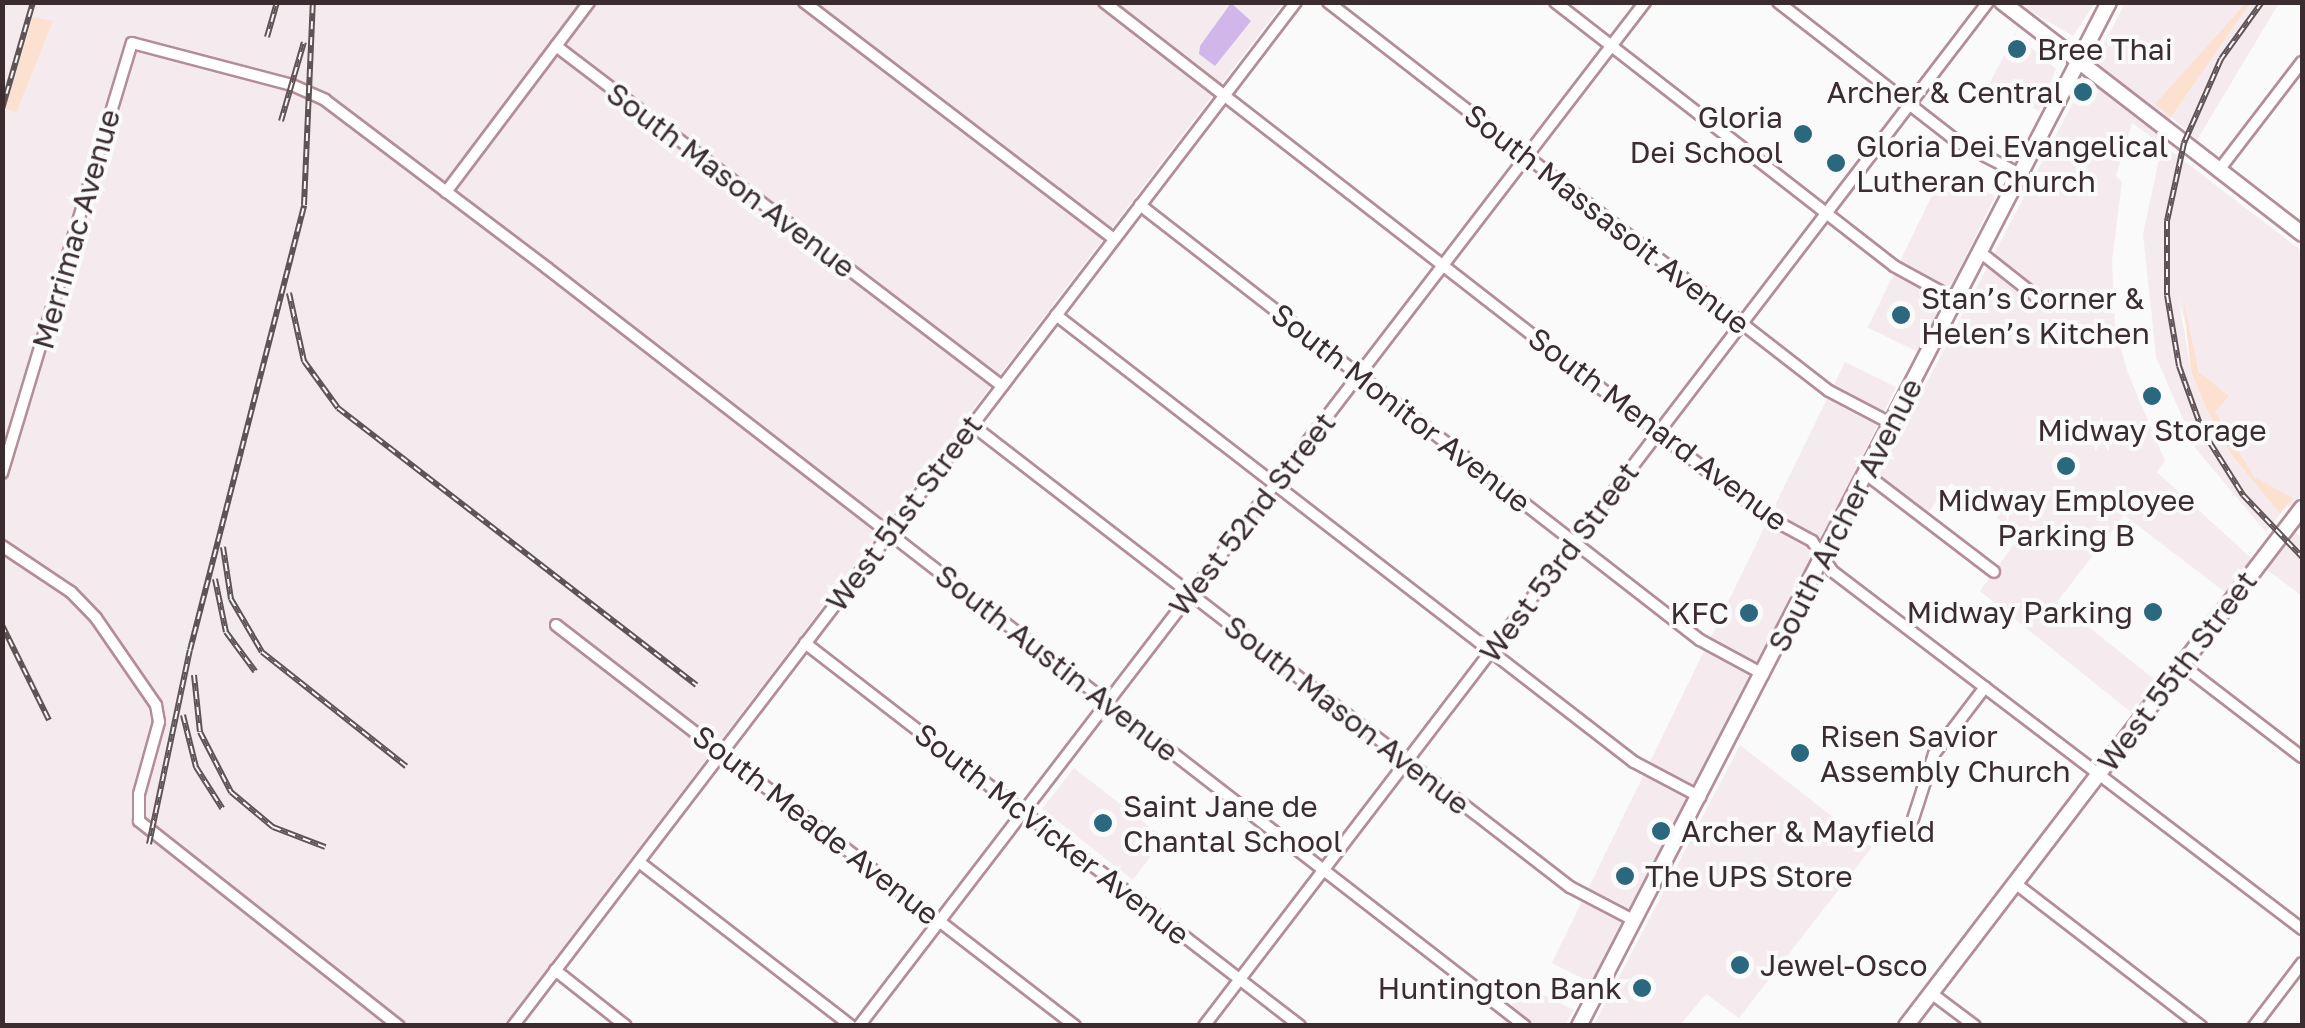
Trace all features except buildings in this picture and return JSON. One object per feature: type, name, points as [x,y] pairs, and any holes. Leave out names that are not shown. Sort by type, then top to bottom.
[{"type":"main road","points":[[2002,2],[2302,234]]},
{"type":"main road","name":"South Archer Avenue","points":[[1580,1026],[2109,2]]},
{"type":"main road","name":"West 55th Street","points":[[1906,1026],[2302,508]]},
{"type":"street","points":[[446,192],[589,2]]},
{"type":"street","points":[[804,2],[1114,239]]},
{"type":"street","name":"South Menard Avenue","points":[[1104,2],[1764,516],[1812,541],[1832,571],[2302,929]]},
{"type":"street","name":"West 51st Street","points":[[512,1026],[1296,2]]},
{"type":"street","name":"South Massasoit Avenue","points":[[1328,2],[1829,391],[1892,424]]},
{"type":"street","points":[[1554,2],[1894,266],[1956,300]]},
{"type":"street","name":"West 52nd Street","points":[[859,1026],[1645,2]]},
{"type":"street","points":[[1778,2],[1958,142],[2020,174]]},
{"type":"street","name":"West 53rd Street","points":[[1204,1026],[1988,2]]},
{"type":"street","name":"South Austin Avenue","points":[[132,43],[311,93],[446,192],[1525,1026]]},
{"type":"street","name":"Merrimac Avenue","points":[[2,473],[132,43]]},
{"type":"street","name":"South Mason Avenue","points":[[556,46],[1002,386]]},
{"type":"street","points":[[2219,170],[2302,62]]},
{"type":"street","name":"South Monitor Avenue","points":[[1140,205],[1700,640],[1763,674]]},
{"type":"street","points":[[1980,252],[2042,301]]},
{"type":"street","points":[[1056,314],[1634,762],[1700,798]]},
{"type":"street","name":"South Mason Avenue","points":[[972,425],[1570,887],[1635,921]]},
{"type":"street","points":[[1866,474],[1994,572]]},
{"type":"street","points":[[2,546],[71,592],[96,618],[156,705],[159,722],[137,809],[150,831],[399,1026]]},
{"type":"street","name":"South Meade Avenue","points":[[556,625],[1076,1026]]},
{"type":"street","name":"South McVicker Avenue","points":[[805,642],[1300,1026]]},
{"type":"street","points":[[2182,665],[2302,757]]},
{"type":"street","points":[[1914,820],[1934,754],[1984,687]]},
{"type":"street","points":[[639,862],[851,1026]]},
{"type":"street","points":[[2015,883],[2202,1026]]},
{"type":"street","points":[[2254,1026],[2302,963]]},
{"type":"street","points":[[555,970],[626,1026]]},
{"type":"street","points":[[1932,993],[1974,1026]]},
{"type":"shaded area","points":[[2031,2],[2095,3],[2073,36],[2027,9]]},
{"type":"shaded area","points":[[2,3],[1283,3],[503,1026],[3,1025]]},
{"type":"shaded area","points":[[1231,3],[1251,21],[1215,66],[1199,54],[1200,46]]},
{"type":"shaded area","points":[[2125,3],[2279,3],[2197,140],[2171,117],[2162,144],[2302,251],[2302,493],[2291,508],[2250,475],[2211,411],[2179,301],[2191,371],[2206,408],[2231,454],[2280,514],[2266,532],[2196,449],[2156,357],[2143,234],[2162,145],[2132,123],[2116,176],[2122,182],[2112,261],[2115,329],[2128,373],[2165,461],[2157,472],[2252,559],[2226,593],[2124,515],[2057,602],[2158,682],[2133,714],[1980,591],[2020,536],[1951,483],[1926,515],[1878,476]]},
{"type":"shaded area","points":[[2250,3],[2171,117],[2155,104]]},
{"type":"shaded area","points":[[33,17],[53,21],[16,113],[5,108]]},
{"type":"shaded area","points":[[2015,33],[2056,69],[2039,111],[1989,85]]},
{"type":"shaded area","points":[[1944,171],[1995,196],[1919,352],[1868,327]]},
{"type":"shaded area","points":[[2183,299],[2199,372],[2229,396],[2215,412],[2254,477],[2293,498],[2280,514],[2231,454],[2206,408],[2191,371]]},
{"type":"shaded area","points":[[1845,362],[1896,387],[1603,988],[1552,963]]},
{"type":"shaded area","points":[[2295,532],[2302,537],[2302,596],[2267,570]]},
{"type":"shaded area","points":[[1740,745],[1872,847],[1739,1018],[1706,994],[1680,1025],[1594,1025]]},
{"type":"shaded area","name":"Saint Jane de Chantal School","points":[[1074,768],[1165,839],[1133,880],[1042,809]]},
{"type":"shaded area","points":[[1522,984],[1574,1010],[1565,1025],[1501,1026]]},
{"type":"railway","points":[[2,109],[33,2]]},
{"type":"railway","points":[[267,37],[277,2]]},
{"type":"railway","points":[[149,844],[190,650],[304,205],[313,2]]},
{"type":"railway","points":[[2262,2],[2221,59],[2184,143],[2167,221],[2167,295],[2179,366],[2202,430],[2243,495],[2302,557]]},
{"type":"railway","points":[[281,121],[304,42]]},
{"type":"railway","points":[[289,293],[304,361],[338,408],[696,685]]},
{"type":"railway","points":[[223,547],[231,599],[262,652],[406,766]]},
{"type":"railway","points":[[215,579],[226,632],[255,671]]},
{"type":"railway","points":[[2,625],[49,720]]},
{"type":"railway","points":[[194,675],[200,732],[231,792],[273,827],[325,847]]},
{"type":"railway","points":[[183,715],[196,767],[222,808]]},
{"type":"place","name":"Bree Thai","points":[[2017,49]]},
{"type":"place","name":"Archer & Central","points":[[2083,92]]},
{"type":"place","name":"Gloria Dei School","points":[[1803,134]]},
{"type":"place","name":"Gloria Dei Evangelical Lutheran Church","points":[[1836,163]]},
{"type":"place","name":"Stan’s Corner & Helen’s Kitchen","points":[[1901,315]]},
{"type":"place","name":"Midway Storage","points":[[2152,396]]},
{"type":"place","name":"Midway Employee Parking B","points":[[2066,466]]},
{"type":"place","name":"Midway Parking","points":[[2153,612]]},
{"type":"place","name":"KFC","points":[[1749,613]]},
{"type":"place","name":"Risen Savior Assembly Church","points":[[1800,753]]},
{"type":"place","name":"Saint Jane de Chantal School","points":[[1103,823]]},
{"type":"place","name":"Archer & Mayfield","points":[[1661,831]]},
{"type":"place","name":"The UPS Store","points":[[1625,876]]},
{"type":"place","name":"Jewel-Osco","points":[[1740,965]]},
{"type":"place","name":"Huntington Bank","points":[[1642,988]]}]
